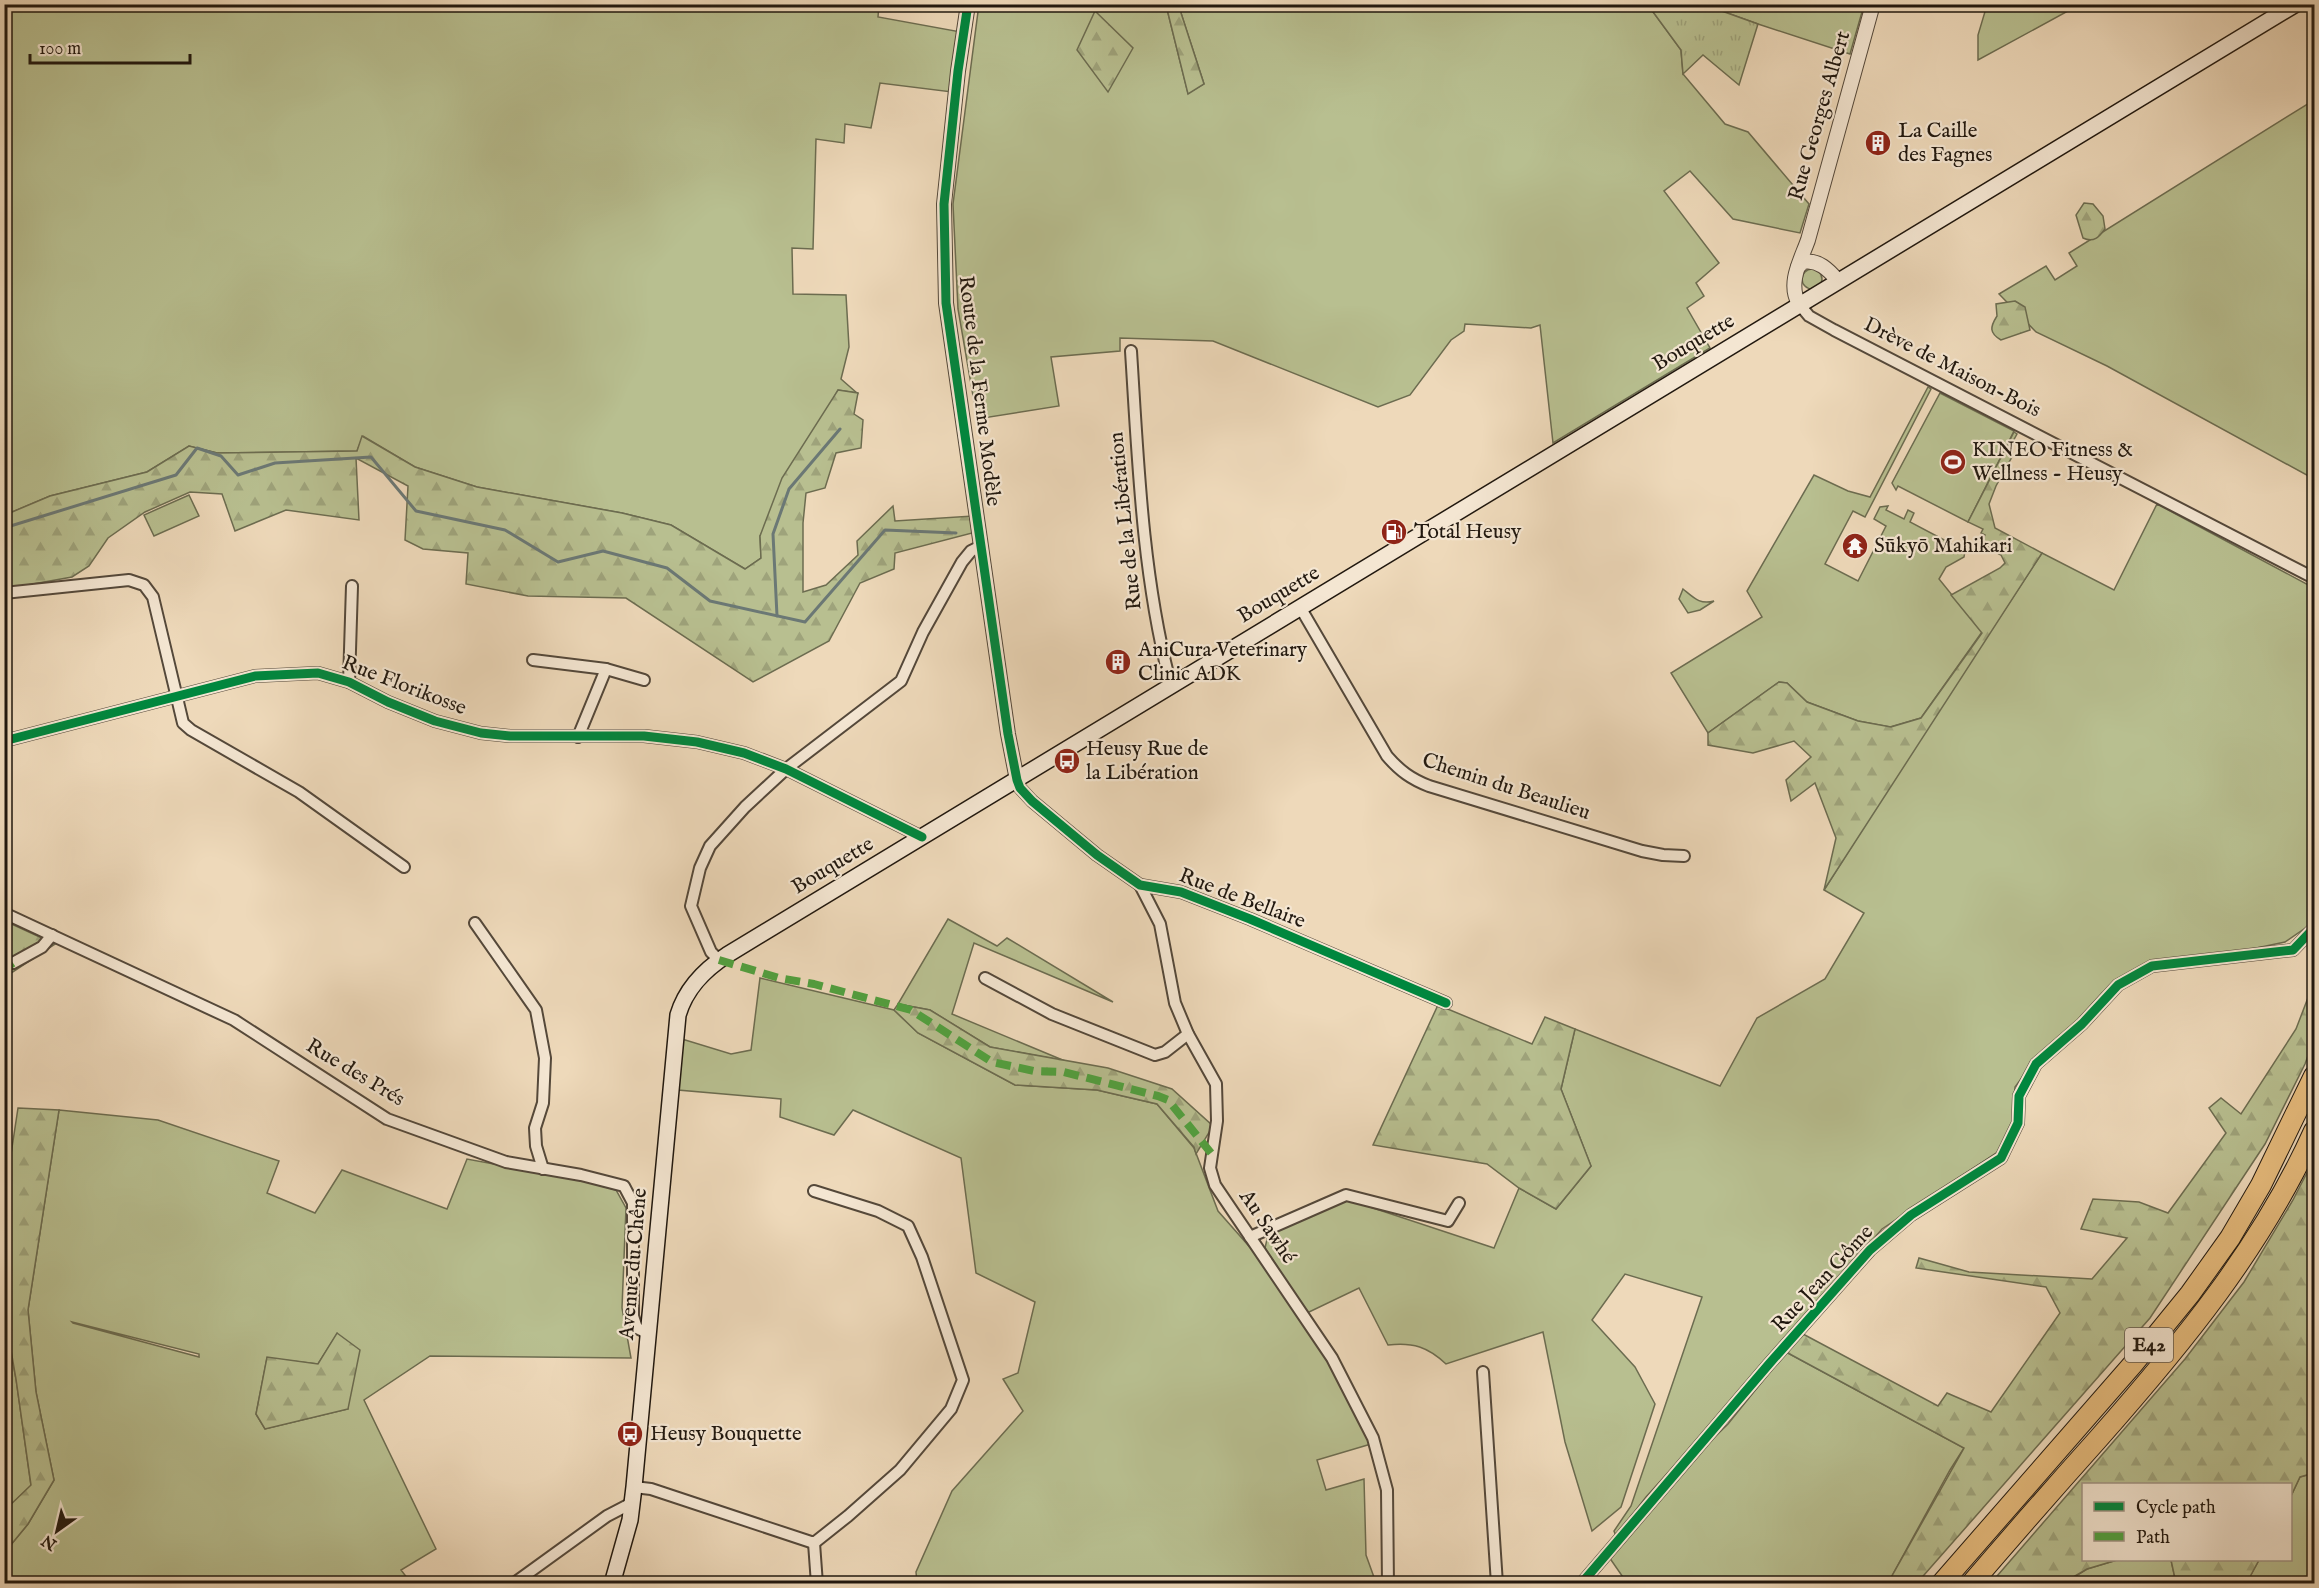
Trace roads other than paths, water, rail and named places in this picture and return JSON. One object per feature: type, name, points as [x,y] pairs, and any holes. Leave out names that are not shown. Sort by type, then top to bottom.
[{"type":"highway","name":"E42","points":[[1941,1584],[2133,1364],[2190,1293],[2229,1238],[2261,1185],[2314,1076]]},
{"type":"highway","name":"E42","points":[[1971,1584],[2151,1379],[2208,1308],[2248,1251],[2281,1198],[2314,1131]]},
{"type":"main road","name":"Bouquette","points":[[719,960],[2296,4]]},
{"type":"main road","name":"Avenue du Chêne","points":[[612,1584],[622,1556],[634,1487],[678,1015],[688,989],[719,960]]},
{"type":"street","name":"Route de la Ferme Modèle","points":[[968,4],[958,71],[944,204],[946,292],[1008,734],[1017,780]]},
{"type":"street","name":"Rue Georges Albert","points":[[1799,304],[1794,291],[1798,267],[1808,240],[1873,4]]},
{"type":"street","points":[[1808,240],[1815,262]]},
{"type":"street","points":[[1798,267],[1803,262],[1815,262],[1828,270],[1838,281]]},
{"type":"street","name":"Drève de Maison-Bois","points":[[1799,304],[1809,316],[1834,330],[2314,578]]},
{"type":"street","name":"Rue de la Libération","points":[[1131,351],[1154,612],[1172,684]]},
{"type":"street","points":[[719,960],[711,952],[691,906],[700,868],[710,846],[745,807],[786,769],[902,681],[923,632],[962,562],[971,551],[981,546]]},
{"type":"street","points":[[4,593],[129,580],[144,585],[153,597],[183,723],[191,730],[274,776],[404,867]]},
{"type":"street","name":"Rue Florikosse","points":[[349,682],[352,586]]},
{"type":"street","name":"Chemin du Beaulieu","points":[[1300,607],[1387,756],[1399,771],[1429,786],[1642,850],[1663,855],[1684,855]]},
{"type":"street","points":[[533,660],[606,669],[644,680]]},
{"type":"street","points":[[578,737],[606,669]]},
{"type":"street","name":"Rue Florikosse","points":[[4,741],[255,676],[318,673],[349,682],[388,702],[435,721],[482,733],[510,736],[578,737],[644,735],[697,742],[744,753],[786,769],[922,837]]},
{"type":"street","name":"Rue de Bellaire","points":[[1017,780],[1020,788],[1032,801],[1097,855],[1140,885],[1181,892],[1446,1003]]},
{"type":"street","name":"Au Sawhé","points":[[1140,885],[1160,924],[1175,1003],[1188,1034],[1216,1084],[1217,1121],[1210,1168],[1215,1185],[1332,1358],[1373,1438],[1387,1490],[1388,1584]]},
{"type":"street","name":"Rue des Prés","points":[[4,913],[234,1020],[387,1119],[506,1162],[592,1177],[624,1186],[633,1203],[633,1316],[638,1328],[649,1334]]},
{"type":"street","points":[[476,924],[536,1010],[545,1058],[543,1103],[535,1128],[536,1146],[543,1169]]},
{"type":"street","name":"Rue Jean Gôme","points":[[1581,1584],[1768,1364],[1870,1250],[1911,1215],[2001,1158],[2018,1123],[2019,1096],[2036,1064],[2082,1024],[2118,985],[2152,966],[2293,950],[2314,928]]},
{"type":"street","points":[[13,963],[42,947],[52,935]]},
{"type":"street","points":[[985,978],[1052,1014],[1155,1055],[1165,1052],[1188,1034]]},
{"type":"street","points":[[814,1191],[878,1211],[908,1226],[922,1257],[963,1380],[951,1409],[900,1470],[814,1543]]},
{"type":"street","points":[[1250,1237],[1346,1195],[1448,1221],[1459,1203]]},
{"type":"street","points":[[1484,1372],[1497,1584]]},
{"type":"street","points":[[634,1487],[651,1489],[814,1543]]},
{"type":"street","points":[[513,1584],[608,1516],[632,1503]]},
{"type":"street","points":[[814,1543],[817,1584]]},
{"type":"waterway","points":[[777,616],[773,534],[789,489],[840,429]]},
{"type":"waterway","points":[[4,528],[176,475],[197,448],[221,456],[238,475],[275,463],[371,457],[416,511],[505,530],[558,562],[603,551],[667,568],[710,601],[805,622],[885,530],[956,533]]},
{"type":"place","name":"La Caille des Fagnes","points":[[1878,143]]},
{"type":"place","name":"KINEO Fitness & Wellness - Heusy","points":[[1953,462]]},
{"type":"place","name":"Total Heusy","points":[[1394,532]]},
{"type":"place","name":"Sūkyō Mahikari","points":[[1855,546]]},
{"type":"place","name":"AniCura Veterinary Clinic ADK","points":[[1118,662]]},
{"type":"place","name":"Heusy Rue de la Libération","points":[[1067,761]]},
{"type":"place","name":"Heusy Bouquette","points":[[630,1434]]}]
